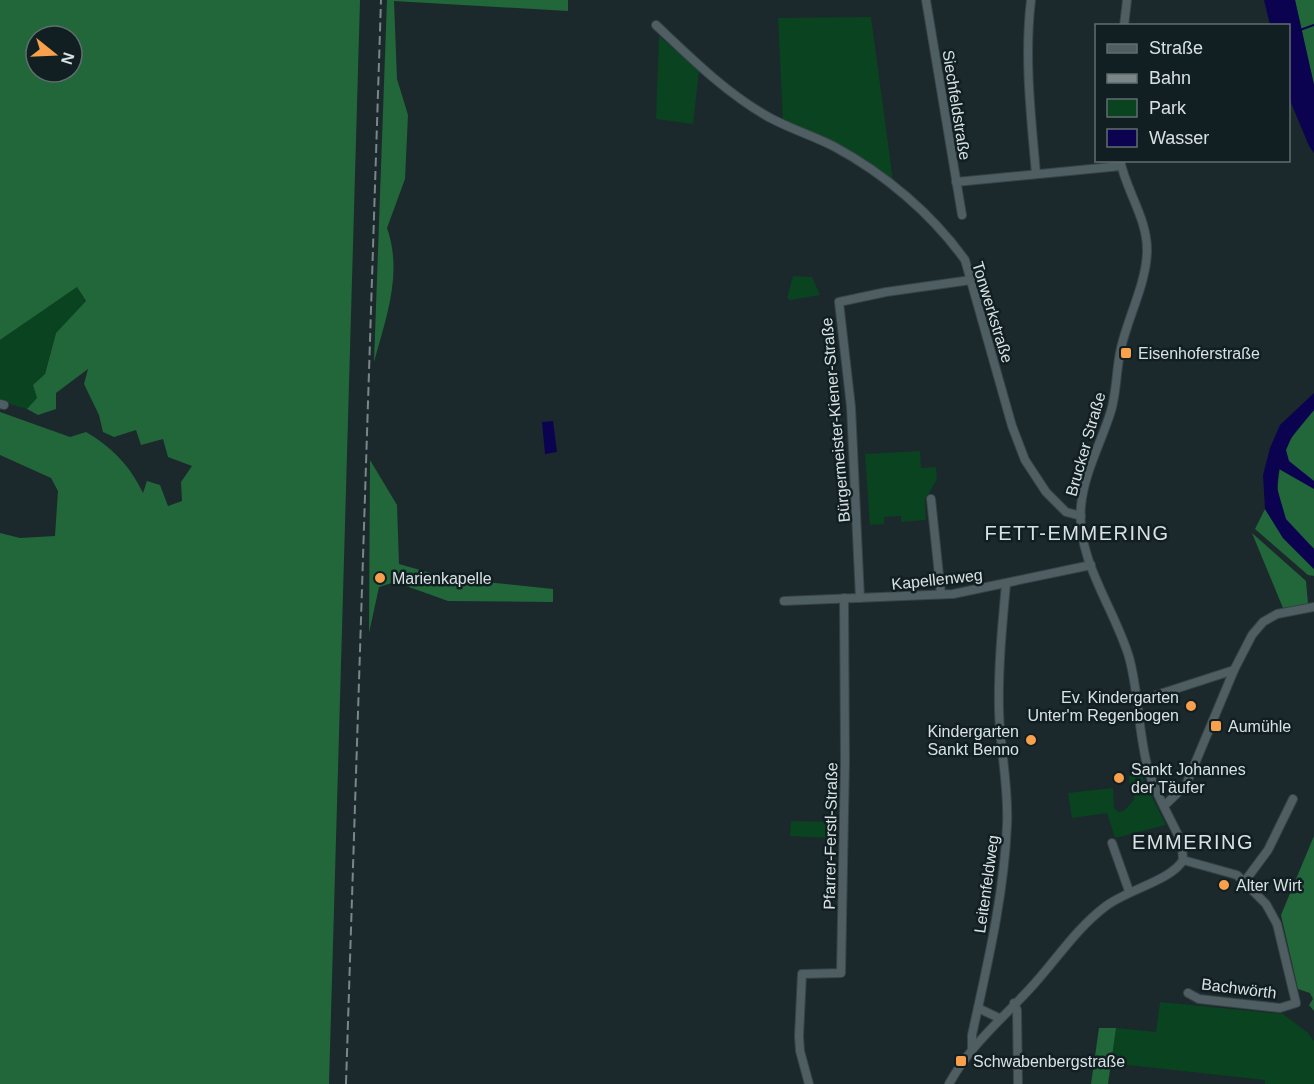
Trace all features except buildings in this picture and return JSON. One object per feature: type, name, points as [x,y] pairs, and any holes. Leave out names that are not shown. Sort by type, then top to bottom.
[{"type":"street","name":"Siechfeldstraße","points":[[926,0],[962,215]]},
{"type":"street","points":[[1031,0],[1028,26],[1028,90],[1036,174]]},
{"type":"street","points":[[1124,24],[1126,0]]},
{"type":"street","name":"Tonwerkstraße","points":[[656,25],[720,84],[744,101],[780,122],[841,150],[864,164],[894,187],[954,244],[965,260],[1012,426],[1025,460],[1052,499],[1066,512],[1081,516]]},
{"type":"street","points":[[956,182],[1120,163]]},
{"type":"street","name":"Brucker Straße","points":[[1120,163],[1145,233],[1145,264],[1120,350],[1112,408],[1086,478],[1081,516],[1085,549],[1090,565],[1127,650],[1138,701],[1144,749],[1152,780],[1182,846],[1183,860]]},
{"type":"street","name":"Bürgermeister-Kiener-Straße","points":[[860,598],[851,407],[839,302],[886,292],[970,280]]},
{"type":"street","points":[[931,499],[941,594]]},
{"type":"street","name":"Kapellenweg","points":[[784,601],[941,594],[1006,584],[1090,565]]},
{"type":"street","name":"Leitenfeldweg","points":[[972,1049],[972,1035],[998,912],[1005,861],[1007,821],[999,712],[999,660],[1006,584]]},
{"type":"street","name":"Pfarrer-Ferstl-Straße","points":[[809,1084],[800,1051],[799,1036],[802,974],[841,973],[845,748],[844,598]]},
{"type":"street","points":[[1164,806],[1186,785],[1234,670],[1252,635],[1263,622],[1277,614],[1314,607]]},
{"type":"street","points":[[1138,701],[1234,670]]},
{"type":"street","points":[[1245,882],[1269,850],[1293,799]]},
{"type":"street","points":[[1112,843],[1129,891]]},
{"type":"street","points":[[949,1084],[972,1049],[999,1018],[1035,983],[1067,942],[1087,922],[1107,905],[1129,891],[1173,873],[1183,860]]},
{"type":"street","name":"Bachwörth","points":[[1183,860],[1226,870],[1237,875],[1266,904],[1277,924],[1296,1003],[1280,1008],[1199,999],[1188,993]]},
{"type":"street","points":[[1014,1003],[1017,1010],[1018,1084]]},
{"type":"street","points":[[978,1008],[999,1018]]},
{"type":"green space","points":[[0,0],[360,0],[329,1084],[0,1084],[0,533],[20,538],[55,536],[58,491],[51,478],[0,455],[0,412],[70,437],[86,432],[120,458],[143,493],[147,481],[160,485],[168,506],[182,501],[181,482],[192,466],[168,457],[163,439],[141,445],[136,430],[114,437],[103,432],[99,415],[84,384],[88,369],[56,393],[56,409],[38,415],[27,409],[37,398],[33,385],[45,374],[56,333],[86,301],[77,287],[0,340]]},
{"type":"green space","points":[[387,0],[568,0],[568,11],[394,1],[397,79],[408,115],[405,179],[387,228],[392,245],[393,279],[388,312],[374,362]]},
{"type":"green space","points":[[1295,0],[1314,0],[1314,85]]},
{"type":"green space","points":[[871,17],[893,181],[866,160],[835,143],[783,121],[778,18]]},
{"type":"green space","points":[[659,36],[699,71],[693,124],[656,119]]},
{"type":"green space","points":[[793,276],[812,277],[820,295],[790,300],[787,298]]},
{"type":"green space","points":[[77,287],[86,302],[56,333],[38,398],[27,409],[0,401],[0,340]]},
{"type":"green space","points":[[1314,410],[1314,549],[1294,531],[1285,519],[1278,491],[1282,460],[1288,446],[1295,432]]},
{"type":"green space","points":[[920,451],[921,468],[936,467],[937,479],[925,500],[926,520],[901,522],[901,516],[884,517],[884,524],[870,525],[865,454]]},
{"type":"green space","points":[[370,460],[397,505],[399,564],[448,578],[553,589],[553,602],[448,601],[395,582],[379,587],[369,633]]},
{"type":"green space","points":[[1265,509],[1283,538],[1314,569],[1314,576],[1308,575],[1255,529]]},
{"type":"green space","points":[[1252,533],[1306,581],[1308,604],[1283,608]]},
{"type":"green space","points":[[1141,775],[1166,825],[1115,838],[1107,813],[1072,818],[1068,793],[1113,788],[1114,808],[1118,812],[1124,811],[1134,800],[1134,793],[1130,791],[1129,776]]},
{"type":"green space","points":[[791,821],[831,822],[830,838],[790,836]]},
{"type":"green space","points":[[1314,836],[1314,1011],[1309,1005],[1313,999],[1310,993],[1298,989],[1281,915]]},
{"type":"green space","points":[[1160,1002],[1283,1014],[1307,1032],[1314,1041],[1314,1084],[1265,1084],[1265,1080],[1110,1063],[1116,1028],[1156,1032]]},
{"type":"green space","points":[[1099,1028],[1116,1028],[1108,1084],[1091,1084]]},
{"type":"water","points":[[1264,0],[1295,0],[1314,85],[1314,153],[1290,100],[1290,24],[1270,24]]},
{"type":"water","points":[[1314,393],[1314,410],[1291,438],[1286,450],[1289,461],[1314,481],[1314,489],[1279,469],[1277,488],[1286,519],[1314,549],[1314,569],[1283,538],[1265,509],[1263,475],[1270,448],[1280,425]]},
{"type":"water","points":[[553,421],[557,452],[545,454],[542,422]]},
{"type":"waterway","points":[[1300,30],[1314,25]]},
{"type":"railway","points":[[346,1084],[381,0]]},
{"type":"place","name":"Eisenhoferstraße","points":[[1126,353]]},
{"type":"place","name":"Marienkapelle","points":[[380,578]]},
{"type":"place","name":"Ev. Kindergarten Unter'm Regenbogen","points":[[1191,706]]},
{"type":"place","name":"Aumühle","points":[[1216,726]]},
{"type":"place","name":"Kindergarten Sankt Benno","points":[[1031,740]]},
{"type":"place","name":"Sankt Johannes der Täufer","points":[[1119,778]]},
{"type":"place","name":"Alter Wirt","points":[[1224,885]]},
{"type":"place","name":"Schwabenbergstraße","points":[[961,1061]]},
{"type":"district","name":"FETT-EMMERING","points":[[1077,533]]},
{"type":"district","name":"EMMERING","points":[[1193,842]]}]
